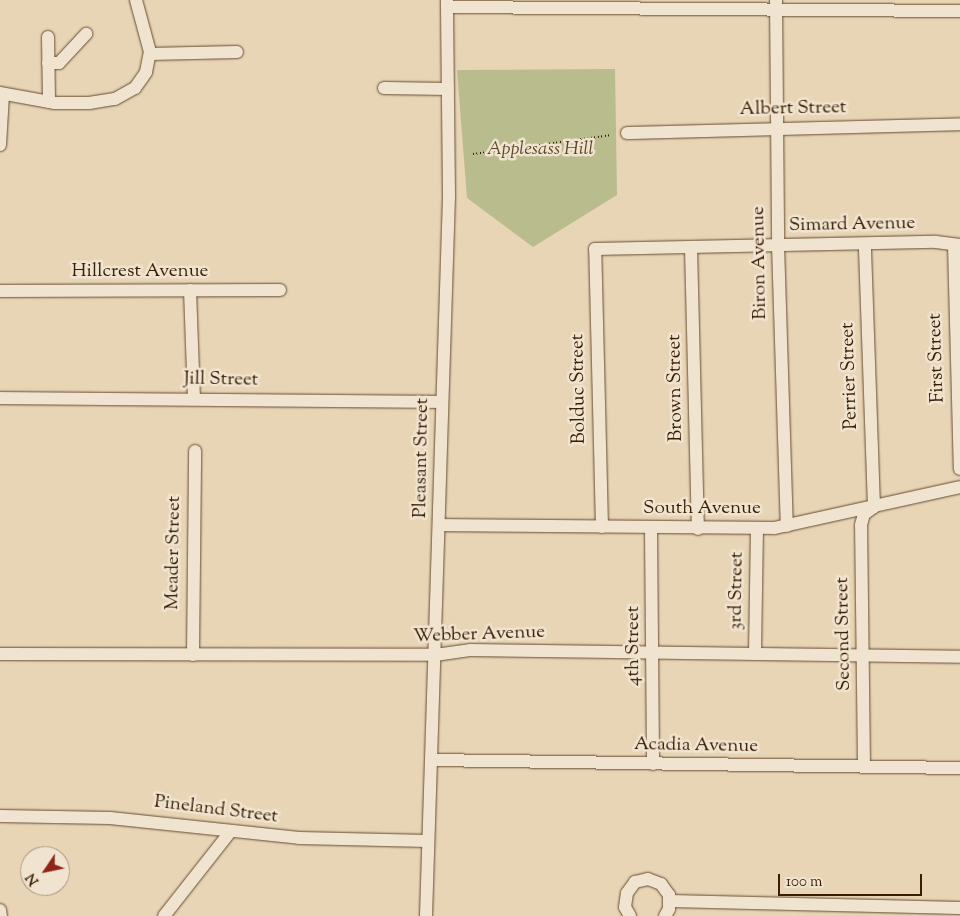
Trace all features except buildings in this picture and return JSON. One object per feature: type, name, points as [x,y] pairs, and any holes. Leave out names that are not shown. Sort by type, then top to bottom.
[{"type":"street","points":[[0,145],[2,94],[50,102],[89,103],[124,95],[141,82],[150,54],[136,0]]},
{"type":"street","points":[[447,4],[776,5],[960,11]]},
{"type":"street","name":"Pleasant Street","points":[[426,916],[449,197],[447,4]]},
{"type":"street","name":"Biron Avenue","points":[[776,5],[778,245],[787,526]]},
{"type":"street","points":[[48,62],[59,63],[86,34]]},
{"type":"street","points":[[48,37],[50,102]]},
{"type":"street","points":[[150,54],[237,52]]},
{"type":"street","points":[[384,88],[448,89]]},
{"type":"street","name":"Albert Street","points":[[627,134],[960,124]]},
{"type":"street","name":"Simard Avenue","points":[[595,250],[936,242],[957,245]]},
{"type":"street","name":"Perrier Street","points":[[865,244],[874,507]]},
{"type":"street","name":"First Street","points":[[957,245],[960,469]]},
{"type":"street","name":"Brown Street","points":[[691,247],[698,529]]},
{"type":"street","name":"Bolduc Street","points":[[595,250],[602,527]]},
{"type":"street","name":"Hillcrest Avenue","points":[[0,290],[280,290]]},
{"type":"street","points":[[190,290],[194,399]]},
{"type":"street","name":"Jill Street","points":[[0,398],[442,402]]},
{"type":"street","name":"Meader Street","points":[[193,656],[195,451]]},
{"type":"street","name":"South Avenue","points":[[439,525],[757,529],[787,526],[960,487]]},
{"type":"street","name":"Second Street","points":[[864,766],[861,525],[864,514],[874,507]]},
{"type":"street","name":"4th Street","points":[[651,528],[653,764]]},
{"type":"street","name":"3rd Street","points":[[755,654],[757,529]]},
{"type":"street","name":"Webber Avenue","points":[[0,654],[193,656],[435,655],[470,650],[960,657]]},
{"type":"street","name":"Acadia Avenue","points":[[431,760],[960,768]]},
{"type":"street","name":"Pineland Street","points":[[0,816],[158,821],[232,831],[346,841],[428,841]]},
{"type":"street","points":[[164,916],[232,831]]},
{"type":"street","points":[[630,916],[625,907],[627,893],[642,880],[661,884],[670,902],[665,916]]},
{"type":"street","points":[[670,902],[960,908]]},
{"type":"street","points":[[0,910],[1,916]]},
{"type":"path","points":[[473,154],[612,135]]},
{"type":"green space","name":"Applesass Hill","points":[[615,69],[617,195],[533,247],[467,198],[457,70]]}]
